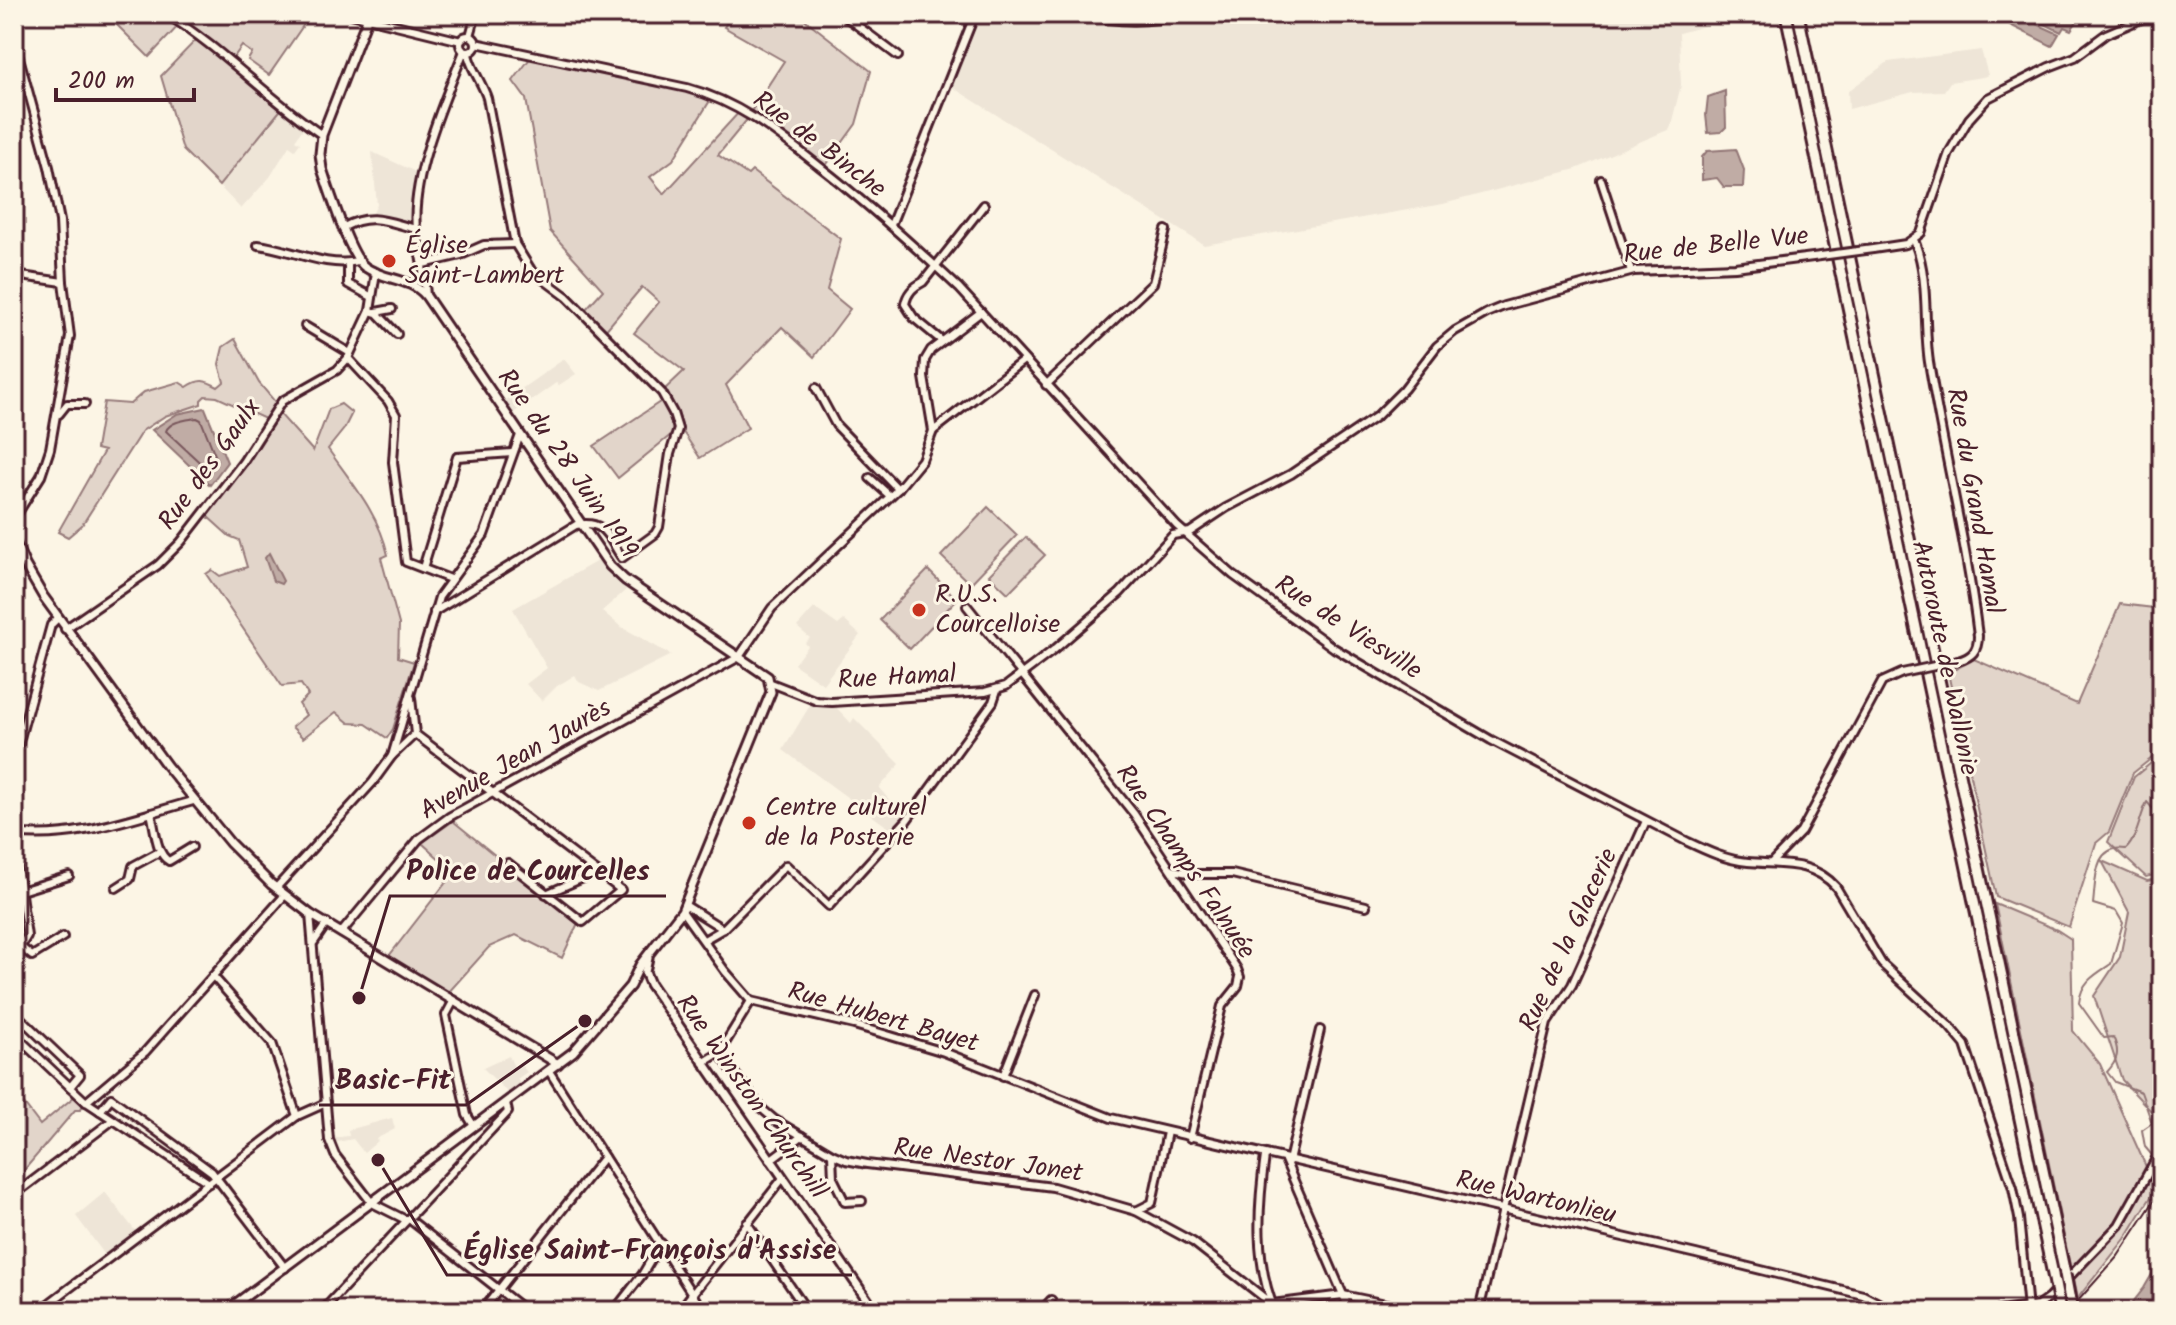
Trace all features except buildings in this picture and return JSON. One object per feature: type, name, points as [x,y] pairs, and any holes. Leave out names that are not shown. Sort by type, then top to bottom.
[{"type":"highway","name":"Autoroute de Wallonie","points":[[1786,14],[2060,1311]]},
{"type":"highway","name":"Autoroute de Wallonie","points":[[1798,14],[2072,1311]]},
{"type":"main road","points":[[369,17],[322,135],[322,169],[358,261],[376,272],[417,285],[426,296]]},
{"type":"main road","name":"Rue du 28 Juin 1919","points":[[426,296],[603,558],[625,580],[768,677],[771,683]]},
{"type":"main road","points":[[14,541],[25,565],[65,629],[193,801],[276,888],[310,914],[558,1064]]},
{"type":"main road","points":[[229,1310],[573,1052],[641,975],[640,965],[683,908],[754,737],[771,692],[771,683]]},
{"type":"main road","name":"Rue Winston Churchill","points":[[641,975],[875,1311]]},
{"type":"street","points":[[166,14],[201,36],[283,107],[322,135]]},
{"type":"street","points":[[351,14],[461,41],[470,36],[476,14]]},
{"type":"street","points":[[842,14],[898,56]]},
{"type":"street","points":[[891,225],[975,14]]},
{"type":"street","points":[[1086,14],[1136,21],[1181,14]]},
{"type":"street","points":[[1914,240],[1925,224],[1949,153],[1980,105],[2014,84],[2075,57],[2098,39],[2153,14]]},
{"type":"street","points":[[466,52],[472,51],[476,43],[470,36]]},
{"type":"street","points":[[14,39],[60,221],[70,336],[50,449],[41,476],[14,519]]},
{"type":"street","points":[[434,612],[581,524],[595,523],[601,527],[622,558],[655,534],[659,527],[670,454],[678,429],[662,393],[567,297],[531,270],[515,244],[487,98],[482,81],[468,60],[461,41]]},
{"type":"street","name":"Rue de Binche","points":[[476,43],[687,88],[732,104],[772,129],[851,190],[935,265],[981,312]]},
{"type":"street","points":[[426,296],[416,229],[421,172],[466,52]]},
{"type":"street","points":[[1601,180],[1631,271]]},
{"type":"street","points":[[942,341],[914,318],[905,304],[906,297],[923,282],[984,205]]},
{"type":"street","points":[[344,227],[368,217],[416,229]]},
{"type":"street","points":[[1046,385],[1153,283],[1166,230]]},
{"type":"street","name":"Rue de Belle Vue","points":[[1184,532],[1190,532],[1226,508],[1291,474],[1377,416],[1404,389],[1437,346],[1467,323],[1504,306],[1631,271],[1735,267],[1873,249],[1914,240]]},
{"type":"street","name":"Rue du Grand Hamal","points":[[1772,862],[1801,832],[1882,682],[1889,676],[1958,661],[1974,653],[1978,646],[1963,535],[1929,364],[1922,270],[1914,240]]},
{"type":"street","points":[[423,264],[461,255],[484,245],[515,244]]},
{"type":"street","points":[[258,245],[283,248],[320,261],[358,261]]},
{"type":"street","points":[[348,263],[348,284],[372,297]]},
{"type":"street","name":"Rue des Gaulx","points":[[65,629],[158,565],[181,542],[243,462],[282,401],[337,370],[349,355],[372,312],[376,272]]},
{"type":"street","points":[[14,275],[63,282]]},
{"type":"street","points":[[372,312],[392,309]]},
{"type":"street","points":[[372,312],[397,334]]},
{"type":"street","points":[[739,657],[772,608],[898,489],[922,460],[933,431],[924,377],[925,360],[931,350],[981,312]]},
{"type":"street","name":"Rue de Viesville","points":[[981,312],[1184,532],[1233,575],[1334,648],[1491,740],[1721,857],[1813,870],[1827,878],[1836,887],[1882,964],[1949,1026],[1965,1045],[2013,1188],[2028,1309]]},
{"type":"street","points":[[305,326],[349,355],[388,401],[396,415],[393,462],[406,562],[450,579]]},
{"type":"street","points":[[933,431],[1024,360]]},
{"type":"street","points":[[816,388],[836,425],[898,489]]},
{"type":"street","points":[[57,417],[67,404],[85,404]]},
{"type":"street","points":[[392,756],[439,597],[484,535],[520,435]]},
{"type":"street","points":[[423,568],[457,457],[512,453]]},
{"type":"street","points":[[870,478],[890,496]]},
{"type":"street","name":"Rue Hamal","points":[[771,683],[817,701],[832,702],[997,690],[1023,674],[1120,593],[1173,535],[1184,532]]},
{"type":"street","points":[[967,606],[1023,674]]},
{"type":"street","points":[[14,760],[51,625],[58,618]]},
{"type":"street","name":"Avenue Jean Jaurès","points":[[341,933],[419,839],[449,817],[739,657]]},
{"type":"street","name":"Rue Champs Falnuée","points":[[1023,674],[1134,814],[1240,977],[1238,986],[1222,1006],[1190,1138]]},
{"type":"street","points":[[704,940],[723,929],[786,865],[829,906],[907,820],[993,702],[997,690]]},
{"type":"street","points":[[410,692],[415,734],[621,890],[583,922],[508,863]]},
{"type":"street","points":[[276,888],[415,734]]},
{"type":"street","points":[[14,833],[36,836],[67,834],[193,801]]},
{"type":"street","points":[[151,813],[154,834],[163,858],[169,861],[192,847]]},
{"type":"street","name":"Rue de la Glacerie","points":[[1479,1311],[1547,1023],[1572,985],[1646,821]]},
{"type":"street","points":[[14,846],[27,936],[14,957]]},
{"type":"street","points":[[116,888],[130,879],[133,866],[159,852]]},
{"type":"street","points":[[1172,870],[1194,874],[1232,874],[1366,906]]},
{"type":"street","points":[[546,894],[597,872]]},
{"type":"street","points":[[21,891],[69,876]]},
{"type":"street","points":[[86,1102],[139,1057],[285,895]]},
{"type":"street","points":[[683,908],[723,929]]},
{"type":"street","points":[[683,908],[725,971],[751,1001],[719,1053],[703,1063]]},
{"type":"street","points":[[310,914],[332,1148],[372,1203],[409,1219],[526,1311]]},
{"type":"street","points":[[314,942],[327,923]]},
{"type":"street","points":[[22,948],[32,956],[63,937]]},
{"type":"street","points":[[213,976],[272,1043],[297,1116]]},
{"type":"street","name":"Rue Hubert Bayet","points":[[1003,1076],[1035,995]]},
{"type":"street","name":"Rue Hubert Bayet","points":[[751,1001],[854,1025],[944,1052],[1111,1118],[1167,1132]]},
{"type":"street","points":[[453,1002],[446,1015],[467,1115],[474,1126]]},
{"type":"street","points":[[14,1012],[80,1075],[70,1087]]},
{"type":"street","points":[[1320,1030],[1287,1161],[1350,1311]]},
{"type":"street","points":[[14,1034],[86,1102],[209,1183]]},
{"type":"street","name":"Rue Nestor Jonet","points":[[719,1053],[762,1109],[832,1154],[867,1164],[1053,1187],[1136,1211],[1193,1242],[1274,1307]]},
{"type":"street","points":[[549,1071],[703,1311]]},
{"type":"street","points":[[100,1111],[111,1098],[216,1178],[285,1268]]},
{"type":"street","points":[[39,1311],[297,1116],[326,1103]]},
{"type":"street","points":[[322,1311],[508,1112],[506,1103]]},
{"type":"street","points":[[14,1195],[113,1120]]},
{"type":"street","points":[[1156,1221],[1152,1203],[1167,1132]]},
{"type":"street","name":"Rue Wartonlieu","points":[[1167,1132],[1863,1295],[1894,1311]]},
{"type":"street","points":[[770,1160],[802,1136]]},
{"type":"street","points":[[1999,1311],[2028,1309],[2049,1298],[2119,1225],[2162,1148]]},
{"type":"street","points":[[832,1154],[833,1178],[845,1202],[862,1201]]},
{"type":"street","points":[[1265,1156],[1259,1198],[1259,1239],[1274,1307],[1343,1295],[1420,1311]]},
{"type":"street","points":[[482,1311],[604,1157]]},
{"type":"street","points":[[679,1311],[783,1178]]},
{"type":"street","points":[[1136,1211],[1152,1203]]},
{"type":"street","points":[[747,1223],[801,1302]]},
{"type":"street","points":[[614,1311],[642,1275],[661,1243]]},
{"type":"street","points":[[1041,1311],[1051,1300]]},
{"type":"shaded area","points":[[127,14],[311,14],[269,75],[248,60],[252,53],[242,46],[231,61],[283,107],[219,186],[183,150],[161,76],[200,36],[181,23],[149,57],[116,24]]},
{"type":"shaded area","points":[[733,14],[798,14],[871,71],[856,124],[824,168],[750,113],[784,61],[724,27]]},
{"type":"shaded area","points":[[982,14],[1748,14],[1679,33],[1681,85],[1670,129],[1576,169],[1443,204],[1204,245],[952,87]]},
{"type":"shaded area","points":[[1981,50],[1988,75],[1950,82],[1944,91],[1913,92],[1849,109],[1848,91],[1888,62]]},
{"type":"shaded area","points":[[531,57],[711,99],[673,160],[650,177],[664,194],[740,111],[750,116],[718,155],[748,175],[752,171],[841,239],[827,290],[850,309],[814,357],[782,327],[726,385],[748,428],[700,458],[681,429],[663,391],[684,371],[634,333],[659,302],[642,287],[605,331],[585,310],[603,290],[550,231],[526,99],[513,81]]},
{"type":"shaded area","points":[[283,107],[306,124],[295,140],[300,143],[295,150],[289,146],[270,177],[241,209],[219,186]]},
{"type":"shaded area","points":[[372,152],[418,173],[414,223],[391,221],[373,213],[377,205]]},
{"type":"shaded area","points":[[235,339],[259,383],[276,403],[265,419],[217,397],[205,396],[201,404],[165,416],[142,431],[82,525],[68,537],[58,532],[104,451],[96,449],[104,402],[130,404],[144,392],[179,382],[187,387],[202,381],[218,387],[224,382],[219,364],[223,347]]},
{"type":"shaded area","points":[[564,359],[576,374],[559,385],[556,383],[512,414],[504,401]]},
{"type":"shaded area","points":[[663,400],[673,425],[672,434],[618,478],[594,446]]},
{"type":"shaded area","points":[[341,404],[352,413],[328,449],[364,499],[384,540],[388,555],[381,558],[399,624],[398,657],[414,662],[393,729],[387,738],[366,724],[349,723],[336,712],[303,738],[292,727],[306,715],[299,704],[308,695],[301,684],[282,686],[206,574],[212,570],[220,576],[247,567],[239,540],[229,536],[207,516],[280,414],[313,451],[329,409]]},
{"type":"shaded area","name":"R.U.S. Courcelloise","points":[[988,507],[1017,535],[970,584],[941,556]]},
{"type":"shaded area","points":[[1026,537],[1045,555],[1008,593],[989,575]]},
{"type":"shaded area","points":[[599,560],[626,590],[602,611],[620,626],[671,655],[599,691],[579,682],[575,675],[557,686],[542,701],[526,684],[547,668],[513,609]]},
{"type":"shaded area","name":"R.U.S. Courcelloise","points":[[928,570],[957,599],[910,649],[880,620]]},
{"type":"shaded area","points":[[2120,604],[2162,609],[2162,750],[2133,773],[2109,832],[2096,843],[2069,927],[1996,897],[1948,673],[1974,659],[2077,704]]},
{"type":"shaded area","points":[[814,608],[838,625],[844,620],[860,635],[823,684],[794,664],[808,646],[805,643],[810,638],[797,627]]},
{"type":"shaded area","points":[[815,697],[834,705],[851,723],[854,718],[900,764],[879,788],[908,822],[897,834],[783,750]]},
{"type":"shaded area","points":[[2162,754],[2162,873],[2146,877],[2108,842],[2134,777]]},
{"type":"shaded area","points":[[453,821],[578,923],[562,958],[516,935],[489,947],[448,993],[389,956],[454,872],[422,843]]},
{"type":"shaded area","points":[[2102,861],[2147,881],[2162,878],[2162,1083],[2151,1111],[2122,1080],[2094,996],[2120,957],[2129,912]]},
{"type":"shaded area","points":[[1995,904],[2071,939],[2073,1031],[2100,1064],[2156,1189],[2125,1239],[2077,1299]]},
{"type":"shaded area","points":[[509,1056],[514,1067],[521,1065],[527,1072],[517,1079],[521,1085],[509,1094],[483,1068]]},
{"type":"shaded area","points":[[75,1096],[84,1104],[80,1110],[75,1110],[14,1182],[14,1156],[18,1148],[14,1150],[14,1106],[24,1104],[40,1125]]},
{"type":"shaded area","points":[[392,1118],[395,1129],[376,1139],[378,1141],[364,1153],[353,1139],[332,1143],[331,1138],[349,1136],[348,1130]]},
{"type":"shaded area","points":[[105,1192],[136,1232],[105,1255],[76,1216]]},
{"type":"water","points":[[2015,14],[2059,34],[2052,46],[2010,25]]},
{"type":"water","points":[[2025,14],[2082,14],[2071,30],[2064,27],[2061,32]]},
{"type":"water","points":[[1725,91],[1726,127],[1721,132],[1708,133],[1708,97]]},
{"type":"water","points":[[1736,149],[1744,170],[1743,187],[1724,187],[1717,178],[1702,180],[1702,157],[1707,151]]},
{"type":"water","points":[[205,408],[227,462],[210,485],[152,430],[177,414]]},
{"type":"water","points":[[269,553],[283,581],[281,584],[273,581],[265,558]]},
{"type":"water","points":[[2162,1257],[2162,1311],[2126,1311],[2144,1288]]},
{"type":"waterway","points":[[2151,1154],[2145,1147],[2142,1130],[2152,1123],[2141,1092],[2115,1082],[2107,1072],[2117,1056],[2113,1037],[2104,1038],[2079,1003],[2086,984],[2111,964],[2123,923],[2116,911],[2093,904],[2098,866],[2107,852],[2126,849],[2130,844],[2147,802],[2154,810],[2162,811]]},
{"type":"railway","points":[[2069,1311],[2118,1256],[2162,1189]]},
{"type":"place","name":"Église Saint-Lambert","points":[[389,261]]},
{"type":"place","name":"R.U.S. Courcelloise","points":[[919,610]]},
{"type":"place","name":"Centre culturel de la Posterie","points":[[749,823]]},
{"type":"place","name":"Police de Courcelles","points":[[359,998]]},
{"type":"place","name":"Basic-Fit","points":[[585,1021]]},
{"type":"place","name":"Église Saint-François d'Assise","points":[[378,1160]]}]
